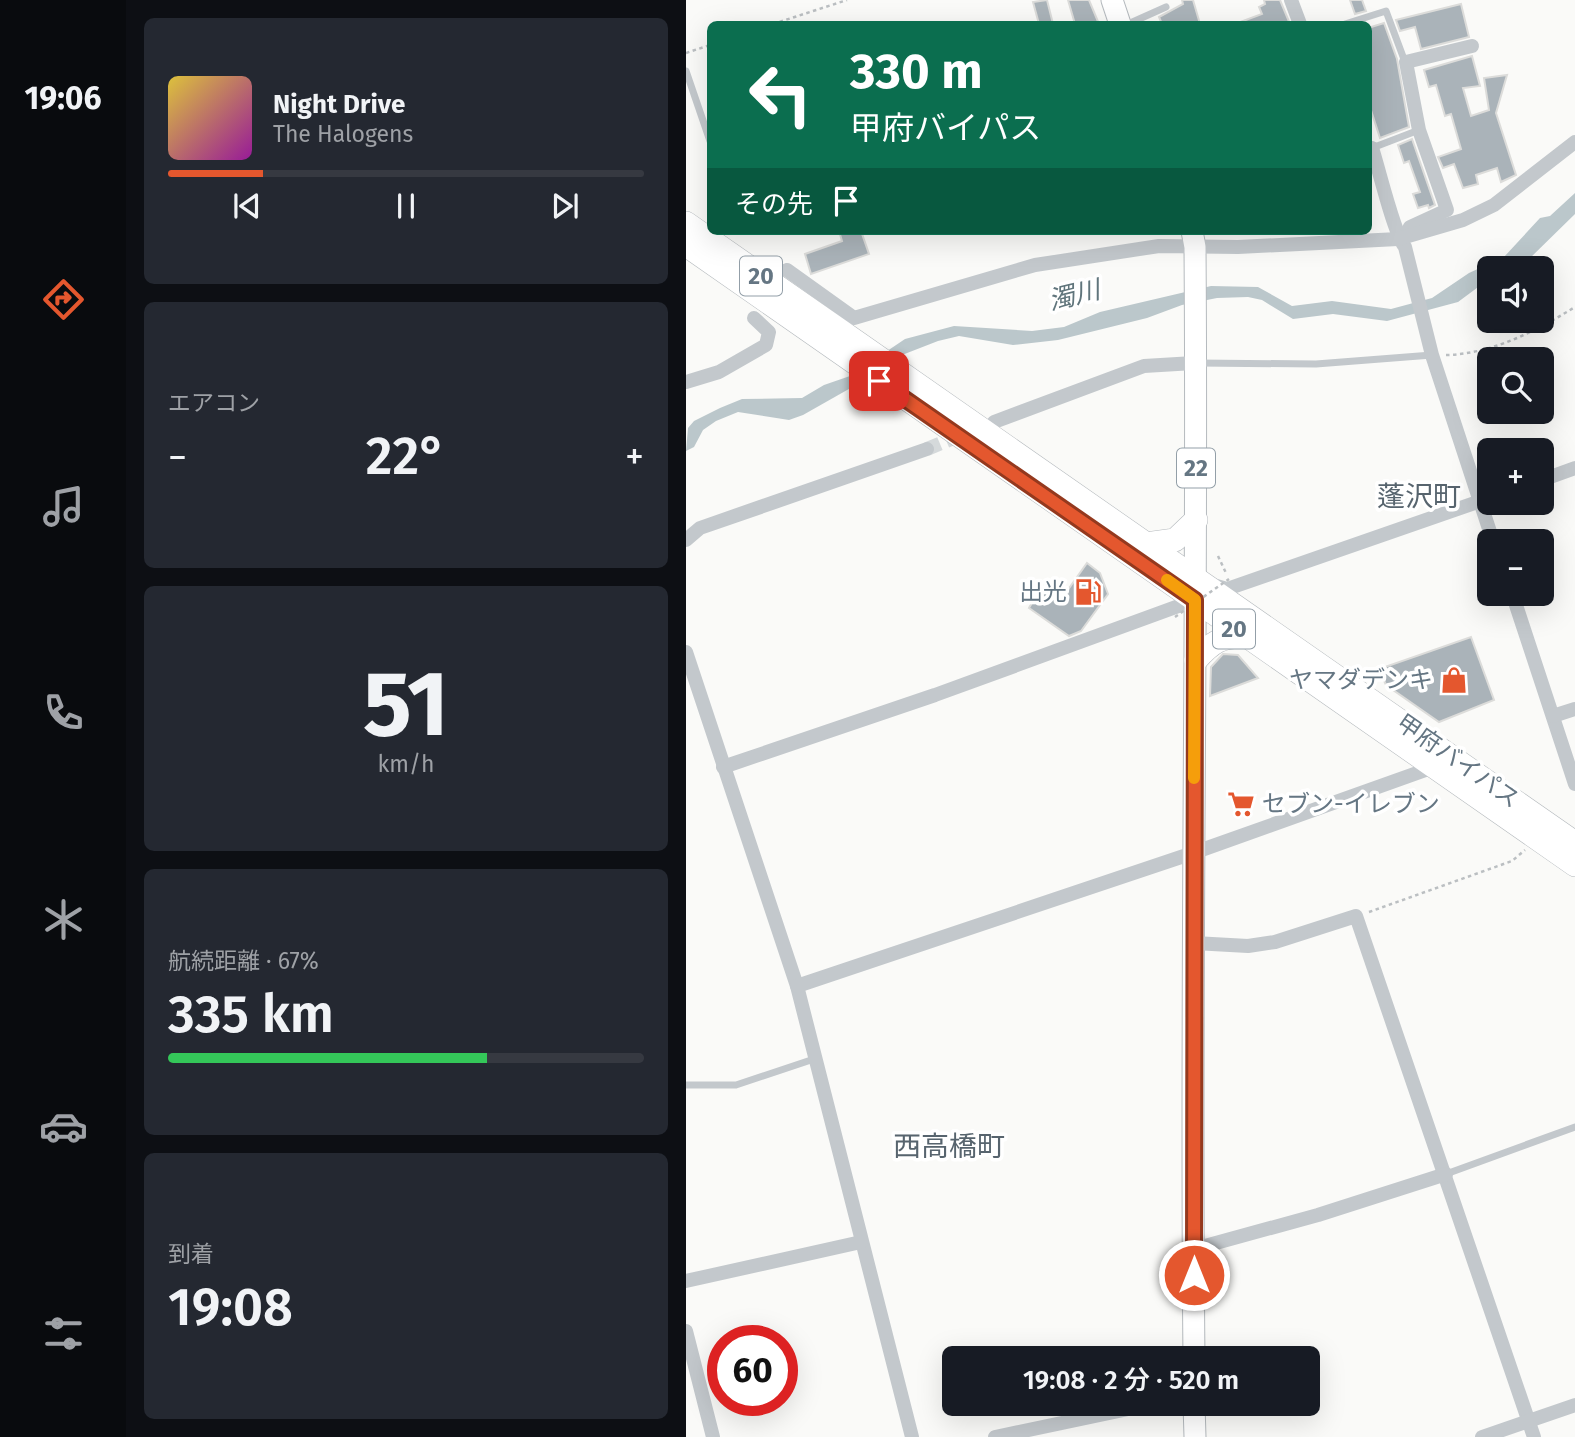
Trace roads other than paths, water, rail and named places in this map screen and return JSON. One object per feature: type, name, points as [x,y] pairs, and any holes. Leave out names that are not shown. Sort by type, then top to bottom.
[{"type":"highway","name":"甲府バイパス","points":[[686,223],[1146,544],[1245,637],[1434,768],[1564,845]]},
{"type":"highway","name":"甲府バイパス","points":[[686,245],[923,412],[1195,589],[1564,845]]},
{"type":"highway","points":[[1146,544],[1175,540],[1196,520]]},
{"type":"highway","points":[[1196,660],[1206,649],[1228,635],[1245,637]]},
{"type":"main road","points":[[1112,0],[1119,21]]},
{"type":"main road","name":"22","points":[[1194,244],[1194,1346]]},
{"type":"main road","points":[[1194,1416],[1195,1437]]},
{"type":"street","points":[[1291,0],[1299,21]]},
{"type":"street","points":[[1403,241],[1410,228],[1447,210],[1419,130],[1406,62],[1472,46]]},
{"type":"street","points":[[787,270],[854,318],[1035,265],[1159,246],[1403,241],[1463,220],[1493,205],[1575,142]]},
{"type":"street","points":[[1372,153],[1403,241],[1431,350],[1477,479]]},
{"type":"street","points":[[686,382],[719,372],[766,345],[769,332],[754,318]]},
{"type":"street","points":[[994,422],[1144,366],[1195,360]]},
{"type":"street","points":[[686,540],[700,528],[927,449]]},
{"type":"street","points":[[1554,476],[1575,468]]},
{"type":"street","points":[[723,767],[935,695],[1195,589],[1227,589],[1477,501]]},
{"type":"street","points":[[1516,606],[1575,784]]},
{"type":"street","points":[[686,652],[797,986],[912,1437]]},
{"type":"street","points":[[1553,716],[1575,709]]},
{"type":"street","points":[[797,986],[1193,853],[1434,768]]},
{"type":"street","points":[[1195,943],[1248,946],[1275,942],[1356,916],[1534,1437]]},
{"type":"street","points":[[1194,1249],[1446,1174]]},
{"type":"street","points":[[686,1282],[861,1242]]},
{"type":"street","points":[[686,1331],[713,1437]]},
{"type":"street","points":[[1482,1437],[1575,1405]]},
{"type":"street","points":[[995,1437],[1095,1416]]},
{"type":"lane","points":[[1135,21],[1166,7]]},
{"type":"lane","points":[[1354,21],[1386,11],[1406,62]]},
{"type":"lane","points":[[686,71],[707,132]]},
{"type":"lane","points":[[1372,146],[1419,130]]},
{"type":"lane","points":[[1195,360],[1317,363],[1431,350]]},
{"type":"lane","points":[[686,1085],[736,1085],[817,1058]]},
{"type":"lane","points":[[1446,1174],[1575,1127]]},
{"type":"tunnel","points":[[927,449],[963,434]]},
{"type":"place","name":"出光","points":[[1088,592]]},
{"type":"place","name":"ヤマダデンキ","points":[[1454,680]]},
{"type":"place","name":"セブン-イレブン","points":[[1241,804]]},
{"type":"district","name":"蓬沢町","points":[[1419,496]]},
{"type":"district","name":"西高橋町","points":[[949,1146]]},
{"type":"water label","name":"濁川","points":[[1074,295]]}]
